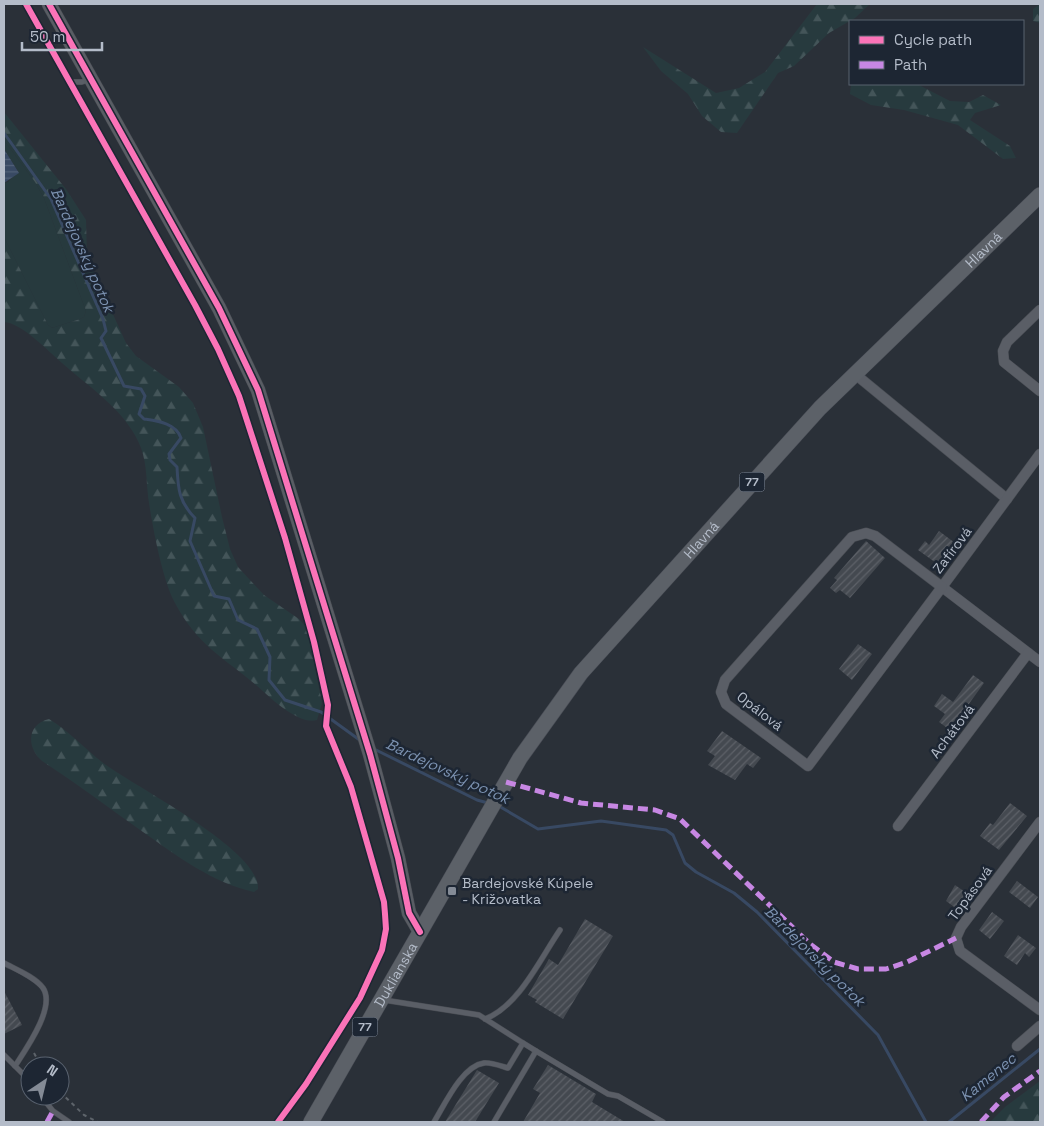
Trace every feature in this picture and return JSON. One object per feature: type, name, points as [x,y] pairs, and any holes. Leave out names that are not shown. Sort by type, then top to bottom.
[{"type":"main road","name":"Hlavná","points":[[420,932],[493,804],[539,730],[581,673],[803,426],[1040,195]]},
{"type":"main road","name":"Duklianska","points":[[311,1122],[420,932]]},
{"type":"street","points":[[49,4],[219,308],[251,373],[274,436],[370,754],[396,851],[409,913],[420,932]]},
{"type":"street","points":[[1040,310],[1007,342],[1003,351],[1004,362],[1040,391]]},
{"type":"street","points":[[855,374],[1007,499]]},
{"type":"street","name":"Zafírová","points":[[1040,454],[942,587],[1040,662]]},
{"type":"street","name":"Opálová","points":[[866,533],[875,536],[942,587],[808,766],[726,704],[721,692],[725,680],[852,536],[866,533]]},
{"type":"street","name":"Achátová","points":[[898,826],[1028,653]]},
{"type":"street","name":"Topásová","points":[[1040,822],[961,927],[956,938],[960,952],[1040,1010]]},
{"type":"street","points":[[1017,1046],[1040,1026]]},
{"type":"lane","points":[[69,82],[82,82],[91,78]]},
{"type":"lane","points":[[485,1019],[506,1008],[515,998],[560,930]]},
{"type":"lane","points":[[4,963],[34,980],[43,988],[45,993],[46,1007],[29,1044],[15,1066]]},
{"type":"lane","points":[[381,999],[480,1015],[608,1094],[618,1096],[663,1122]]},
{"type":"lane","points":[[434,1122],[464,1074],[472,1067],[486,1063],[508,1068],[523,1043]]},
{"type":"lane","points":[[494,1122],[536,1051]]},
{"type":"lane","points":[[4,1055],[20,1071]]},
{"type":"lane","points":[[49,1106],[68,1122]]},
{"type":"path","points":[[29,1044],[36,1056]]},
{"type":"path","points":[[70,1101],[84,1114],[98,1122]]},
{"type":"green space","points":[[817,4],[870,4],[855,18],[829,33],[794,66],[778,73],[737,133],[721,132],[702,116],[688,94],[661,71],[643,47],[716,93],[739,88],[765,72]]},
{"type":"green space","points":[[1040,4],[1040,23],[1033,21],[1033,9]]},
{"type":"green space","points":[[851,85],[919,85],[950,101],[969,102],[983,95],[1001,105],[975,113],[970,120],[1010,146],[1016,158],[1003,159],[958,125],[904,110],[871,105],[850,94]]},
{"type":"green space","points":[[4,112],[66,189],[86,220],[87,257],[126,343],[136,356],[179,387],[193,403],[203,427],[230,549],[238,567],[264,595],[299,619],[307,628],[322,703],[317,720],[304,719],[282,707],[216,653],[194,632],[170,593],[152,521],[143,455],[131,429],[114,408],[27,332],[4,322],[4,237],[48,325],[52,328],[80,319],[84,317],[86,311],[44,198],[35,182],[4,140]]},
{"type":"green space","points":[[4,140],[35,182],[44,198],[86,311],[84,317],[80,319],[52,328],[48,325],[4,237],[4,183],[8,182],[18,171],[4,149]]},
{"type":"green space","points":[[49,719],[102,762],[166,802],[218,838],[239,856],[253,873],[258,889],[254,892],[239,888],[196,868],[42,761],[33,749],[31,737],[36,726]]},
{"type":"green space","points":[[1040,1081],[1040,1122],[990,1122],[1005,1107]]},
{"type":"water","points":[[4,149],[19,173],[4,183]]},
{"type":"building","points":[[939,531],[955,543],[939,565],[918,550],[925,541],[929,545]]},
{"type":"building","points":[[866,541],[885,558],[850,598],[840,590],[836,593],[830,588],[837,580],[834,578]]},
{"type":"building","points":[[858,644],[872,654],[852,680],[839,669]]},
{"type":"building","points":[[973,675],[984,683],[950,730],[939,722],[945,714],[934,706],[942,694],[953,702]]},
{"type":"building","points":[[722,731],[761,758],[753,768],[747,764],[735,780],[708,765],[715,756],[707,751]]},
{"type":"building","points":[[1010,803],[1027,816],[999,850],[980,836],[990,823],[993,825]]},
{"type":"building","points":[[1017,881],[1038,897],[1030,908],[1009,892]]},
{"type":"building","points":[[955,885],[968,894],[957,909],[946,901]]},
{"type":"building","points":[[992,912],[1004,921],[990,939],[979,930]]},
{"type":"building","points":[[585,919],[613,936],[563,1019],[535,1002],[537,1000],[528,995],[549,959],[558,965]]},
{"type":"building","points":[[1018,935],[1036,948],[1029,957],[1025,953],[1017,965],[1004,956]]},
{"type":"building","points":[[4,991],[22,1025],[4,1034]]},
{"type":"building","points":[[548,1065],[596,1094],[592,1102],[625,1122],[523,1122],[540,1093],[533,1089]]},
{"type":"building","points":[[477,1070],[499,1083],[475,1122],[445,1122]]},
{"type":"waterway","name":"Bardejovský potok","points":[[4,133],[51,199],[103,319],[106,331],[101,338],[124,386],[141,389],[145,396],[139,414],[144,419],[171,426],[179,433],[181,438],[169,454],[170,460],[177,467],[180,495],[195,518],[190,541],[214,596],[229,599],[238,620],[257,629],[270,657],[269,680],[285,700],[321,712],[361,741]]},
{"type":"waterway","name":"Bardejovský potok","points":[[372,748],[477,800],[488,803]]},
{"type":"waterway","name":"Bardejovský potok","points":[[497,805],[538,829],[601,821],[666,830],[673,835],[685,863],[696,872],[734,893],[757,912],[878,1035],[926,1122]]},
{"type":"waterway","name":"Kamenec","points":[[949,1122],[1040,1049]]},
{"type":"marked path","points":[[506,782],[581,803],[655,810],[680,819],[810,944],[834,962],[858,969],[886,969],[907,962],[956,938]]},
{"type":"marked path","points":[[981,1122],[1004,1097],[1040,1071]]},
{"type":"marked path","points":[[47,1122],[53,1111]]},
{"type":"cycle path","points":[[26,4],[195,305],[218,349],[239,396],[285,538],[314,642],[328,705],[326,726],[351,787],[384,902],[386,929],[382,950],[360,998],[306,1084],[278,1122]]},
{"type":"cycle path","points":[[49,4],[219,308],[258,390],[370,754],[398,858],[409,913],[420,932]]},
{"type":"place","name":"Bardejovské Kúpele - Križovatka","points":[[452,891]]}]
